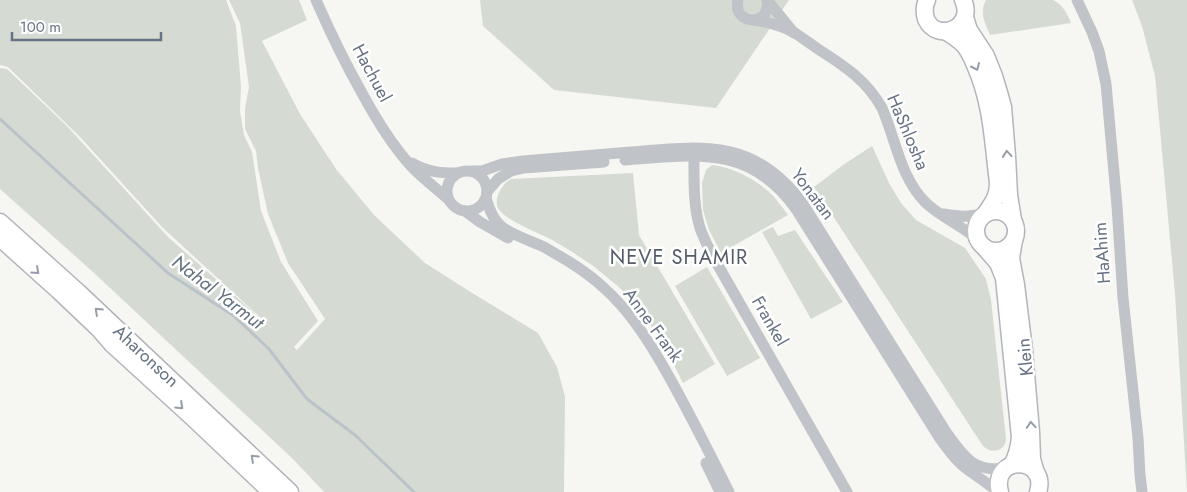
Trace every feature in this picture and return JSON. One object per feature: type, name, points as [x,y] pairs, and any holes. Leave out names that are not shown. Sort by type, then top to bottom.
[{"type":"street","name":"Hachuel","points":[[316,0],[341,54],[391,142],[418,173],[448,199]]},
{"type":"street","name":"HaShlosha","points":[[738,0],[738,9],[741,16],[794,33],[842,65],[866,85],[882,108],[909,180],[925,202],[945,218],[966,230],[981,244]]},
{"type":"street","name":"HaShlosha","points":[[754,20],[759,19],[765,14],[767,0]]},
{"type":"street","name":"HaShlosha","points":[[767,0],[794,33]]},
{"type":"street","name":"HaAhim","points":[[1067,0],[1084,16]]},
{"type":"street","name":"HaAhim","points":[[1077,0],[1099,51],[1106,84],[1124,307],[1142,492]]},
{"type":"street","points":[[925,2],[925,14],[928,22],[936,29],[945,31],[955,37],[965,46],[982,80],[990,109],[998,193],[985,214],[976,224],[975,233],[981,244],[990,251],[1000,251],[1008,247],[1016,234],[1009,195],[1004,114],[994,76],[986,56],[969,30],[967,6]]},
{"type":"street","points":[[945,31],[958,27],[962,22],[967,6]]},
{"type":"street","name":"Yonatan","points":[[472,171],[482,171],[502,164],[523,161],[694,148],[722,150],[756,161],[779,176],[803,204],[961,453],[975,465],[984,469],[1000,469],[1010,466]]},
{"type":"street","name":"Yonatan","points":[[487,195],[493,184],[501,176],[518,169],[627,160],[694,156],[720,158],[741,164],[764,176],[780,188],[796,209],[954,458],[999,492]]},
{"type":"street","name":"Frankel","points":[[694,156],[694,192],[701,231],[715,260],[847,492]]},
{"type":"street","name":"Hachuel","points":[[404,158],[426,170],[457,173]]},
{"type":"street","points":[[472,171],[484,180],[487,195],[479,208],[465,211],[451,204],[446,194],[447,184],[457,173],[472,171]]},
{"type":"street","name":"Anne Frank","points":[[487,195],[492,216],[503,228],[544,247],[584,272],[605,289],[623,308],[650,344],[678,392],[729,492]]},
{"type":"street","name":"Anne Frank","points":[[465,211],[501,234],[562,266],[600,294],[618,313],[644,348],[671,395],[720,492]]},
{"type":"street","points":[[940,213],[962,217],[1001,211],[1013,220]]},
{"type":"street","name":"Aharonson","points":[[0,222],[78,292],[290,492]]},
{"type":"street","name":"Aharonson","points":[[0,238],[59,291],[112,344],[272,492]]},
{"type":"street","name":"Klein","points":[[1014,240],[1011,258],[1024,350],[1032,459],[1039,482],[1038,492]]},
{"type":"street","name":"Klein","points":[[981,244],[998,263],[1005,285],[1020,437],[1019,449],[1010,466],[1002,472],[999,492]]},
{"type":"street","points":[[1010,466],[1024,465],[1036,473]]},
{"type":"shaded area","points":[[0,0],[226,0],[236,26],[241,87],[240,111],[244,135],[252,152],[261,211],[281,262],[318,321],[294,347],[297,350],[325,319],[288,263],[268,214],[256,151],[245,129],[245,108],[249,87],[240,23],[229,0],[299,0],[307,20],[262,41],[300,114],[336,169],[374,215],[425,263],[538,333],[557,367],[565,397],[564,492],[324,492],[294,460],[93,272],[0,189],[0,68],[7,69],[67,126],[168,237],[274,330],[163,228],[80,137],[8,67],[0,65]]},
{"type":"shaded area","points":[[480,0],[789,0],[716,108],[554,90],[483,26]]},
{"type":"shaded area","points":[[986,0],[1053,0],[1064,10],[1071,23],[990,35],[983,13]]},
{"type":"shaded area","points":[[1132,0],[1187,0],[1187,492],[1175,294],[1155,76],[1142,26]]},
{"type":"shaded area","points":[[872,146],[889,183],[901,203],[916,220],[965,248],[986,279],[991,300],[1006,439],[1003,447],[1000,449],[994,451],[983,446],[814,187]]},
{"type":"shaded area","points":[[712,165],[735,171],[756,182],[771,194],[788,215],[721,253],[709,230],[703,210],[702,183],[706,170]]},
{"type":"shaded area","points":[[633,173],[639,235],[715,364],[683,383],[652,327],[624,292],[596,268],[575,254],[507,217],[498,208],[497,204],[500,191],[511,179]]},
{"type":"shaded area","points":[[773,227],[778,236],[795,230],[843,302],[811,319],[762,232]]},
{"type":"shaded area","points":[[707,267],[760,358],[727,376],[675,286]]},
{"type":"waterway","name":"Nahal Yarmut","points":[[0,119],[168,273],[234,316],[269,349],[307,399],[355,435],[414,492]]},
{"type":"district","name":"NEVE SHAMIR","points":[[679,257]]}]
